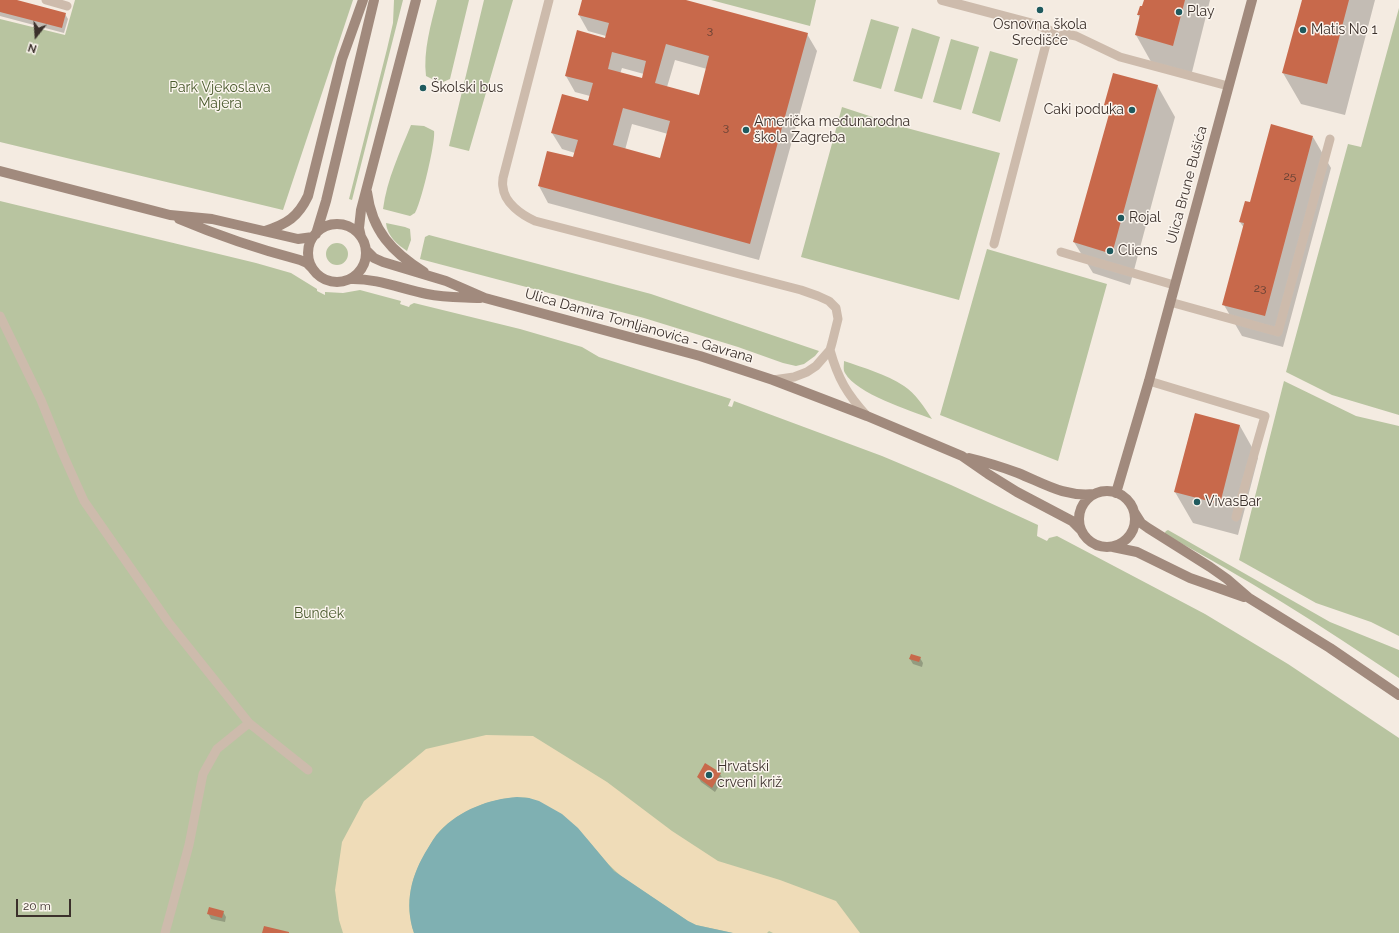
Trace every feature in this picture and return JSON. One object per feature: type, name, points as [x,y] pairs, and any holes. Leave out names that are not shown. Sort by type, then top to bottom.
[{"type":"street","points":[[264,231],[278,227],[296,216],[308,196],[342,59],[363,0]]},
{"type":"street","points":[[315,236],[323,213],[374,0]]},
{"type":"street","points":[[0,171],[170,215],[221,236],[300,260],[307,263],[318,275],[329,281],[342,282],[350,280],[361,271],[366,259],[366,250],[359,228],[359,219],[366,187],[416,0]]},
{"type":"street","points":[[942,0],[1041,26],[1057,36]]},
{"type":"street","name":"Ulica Brune Bušića","points":[[1116,493],[1149,381],[1252,0]]},
{"type":"street","points":[[366,187],[372,213],[382,235],[388,244],[400,255],[432,277]]},
{"type":"street","points":[[170,215],[212,219],[298,239],[315,236]]},
{"type":"street","points":[[312,268],[308,256],[310,243],[323,228],[330,225],[348,226],[355,230],[361,237]]},
{"type":"street","name":"Ulica Damira Tomljanovića - Gavrana","points":[[366,250],[374,258],[383,262],[446,281],[485,298],[672,347],[773,380],[867,416],[962,456],[1003,467],[1060,492],[1082,495],[1108,491],[1116,493],[1124,497],[1141,522],[1148,528],[1210,567],[1249,598],[1330,648],[1399,695]]},
{"type":"street","name":"Ulica Damira Tomljanovića - Gavrana","points":[[350,280],[369,280],[428,294],[449,297],[485,298]]},
{"type":"street","name":"Ulica Damira Tomljanovića - Gavrana","points":[[962,456],[1017,492],[1072,521],[1090,542],[1097,545],[1127,549],[1137,552],[1190,578],[1249,598]]},
{"type":"street","points":[[1081,530],[1079,522],[1080,510],[1087,499],[1094,494]]},
{"type":"street","points":[[1111,547],[1120,544],[1128,538],[1133,530],[1135,522],[1134,512]]},
{"type":"lane","points":[[46,0],[67,6]]},
{"type":"lane","points":[[549,0],[504,178],[503,189],[512,206],[527,217],[549,225],[800,290],[829,301],[836,308],[838,319],[830,350],[816,366],[807,372],[794,377],[773,380]]},
{"type":"lane","points":[[994,244],[1046,44],[1051,39],[1066,34],[1076,36],[1120,57],[1228,86]]},
{"type":"lane","points":[[1170,302],[1278,332],[1330,139]]},
{"type":"lane","points":[[1061,252],[1174,285]]},
{"type":"lane","points":[[0,316],[41,400],[84,501],[169,623],[249,723],[308,770]]},
{"type":"lane","points":[[830,350],[835,369],[843,384],[853,400],[867,416]]},
{"type":"lane","points":[[1149,381],[1265,416],[1236,517]]},
{"type":"lane","points":[[165,933],[189,845],[203,774],[216,749],[249,723]]},
{"type":"green space","name":"Park Vjekoslava Majera","points":[[75,0],[353,0],[283,210],[0,142],[0,19],[65,35]]},
{"type":"green space","points":[[394,0],[403,0],[352,200],[349,199],[393,23]]},
{"type":"green space","points":[[437,0],[469,0],[450,79],[443,82],[426,76],[425,67],[430,28]]},
{"type":"green space","points":[[484,0],[513,0],[469,151],[449,146]]},
{"type":"green space","points":[[711,0],[816,0],[810,26]]},
{"type":"green space","points":[[1399,8],[1399,415],[1332,395],[1286,372],[1348,144],[1361,147]]},
{"type":"green space","points":[[871,19],[899,27],[881,89],[853,81]]},
{"type":"green space","points":[[912,28],[940,37],[922,99],[894,91]]},
{"type":"green space","points":[[951,39],[979,47],[961,110],[933,102]]},
{"type":"green space","points":[[990,51],[1018,59],[1000,122],[972,113]]},
{"type":"green space","points":[[842,107],[903,127],[1000,153],[959,300],[801,257]]},
{"type":"green space","points":[[411,125],[424,126],[434,131],[434,137],[421,198],[415,213],[410,216],[383,209],[391,176]]},
{"type":"green space","name":"Bundek","points":[[0,201],[256,263],[291,273],[325,295],[325,292],[343,293],[360,290],[401,301],[400,304],[409,307],[414,303],[520,329],[582,347],[599,357],[731,399],[728,406],[732,407],[734,401],[882,456],[951,485],[1038,525],[1037,536],[1047,541],[1049,538],[1057,536],[1205,614],[1288,664],[1399,738],[1399,933],[0,933]]},
{"type":"green space","points":[[386,223],[410,229],[411,240],[407,251],[397,243],[388,232]]},
{"type":"green space","points":[[429,235],[651,294],[819,351],[804,364],[796,366],[644,318],[420,259],[425,237]]},
{"type":"green space","points":[[337,243],[345,246],[348,254],[345,262],[337,265],[329,262],[326,254],[329,246]]},
{"type":"green space","points":[[987,249],[1107,284],[1058,461],[940,415]]},
{"type":"green space","points":[[844,361],[882,375],[904,386],[916,397],[932,419],[884,400],[860,388],[851,381],[845,373]]},
{"type":"green space","points":[[1284,381],[1356,416],[1399,426],[1399,636],[1371,622],[1316,603],[1239,560]]},
{"type":"green space","points":[[1168,530],[1330,622],[1399,650],[1399,678],[1283,603],[1224,567],[1164,534]]},
{"type":"sand","points":[[486,735],[533,736],[607,782],[672,831],[718,861],[780,880],[836,901],[860,933],[773,933],[769,931],[767,933],[733,933],[696,925],[622,877],[608,864],[587,839],[529,798],[517,798],[493,801],[469,810],[458,816],[436,835],[422,859],[413,879],[410,911],[414,933],[343,933],[339,920],[335,890],[342,842],[364,801],[426,749]]},
{"type":"water","points":[[517,797],[539,801],[562,814],[578,828],[614,871],[688,921],[696,925],[733,933],[414,933],[410,911],[413,879],[422,858],[436,835],[457,817],[476,807],[496,800]]},
{"type":"building","points":[[0,0],[17,0],[66,13],[62,28],[0,12]]},
{"type":"building","points":[[582,0],[686,0],[808,33],[750,244],[538,186],[547,151],[573,157],[578,140],[551,133],[562,94],[588,101],[593,83],[565,76],[577,30],[605,38],[609,23],[578,15]],"holes":[[[666,44],[709,56],[699,95],[655,83]],[[612,52],[646,61],[642,78],[608,69]],[[623,108],[670,121],[660,158],[613,145]]]},
{"type":"building","points":[[1144,0],[1185,0],[1173,46],[1135,35],[1140,15],[1137,15]]},
{"type":"building","points":[[1302,0],[1349,0],[1327,84],[1282,73]]},
{"type":"building","points":[[1113,73],[1158,85],[1112,254],[1073,242],[1111,107],[1104,105]]},
{"type":"building","points":[[1271,124],[1313,136],[1265,316],[1222,305],[1244,223],[1239,222],[1245,201],[1250,202]]},
{"type":"building","points":[[1195,413],[1240,425],[1220,504],[1174,492]]},
{"type":"building","points":[[911,654],[921,657],[919,662],[909,659]]},
{"type":"building","name":"Hrvatski crveni križ","points":[[705,763],[721,773],[712,788],[697,777]]},
{"type":"building","points":[[209,907],[224,911],[222,918],[207,914]]},
{"type":"building","points":[[264,926],[289,932],[289,933],[262,933]]},
{"type":"place","name":"Osnovna škola Središće","points":[[1040,10]]},
{"type":"place","name":"Play","points":[[1179,12]]},
{"type":"place","name":"Matis No 1","points":[[1303,30]]},
{"type":"place","name":"Školski bus","points":[[423,88]]},
{"type":"place","name":"Caki poduka","points":[[1132,110]]},
{"type":"place","name":"Američka međunarodna škola Zagreba","points":[[746,130]]},
{"type":"place","name":"Rojal","points":[[1121,218]]},
{"type":"place","name":"Cliens","points":[[1110,251]]},
{"type":"place","name":"VivasBar","points":[[1197,502]]},
{"type":"place","name":"Hrvatski crveni križ","points":[[709,775]]}]
